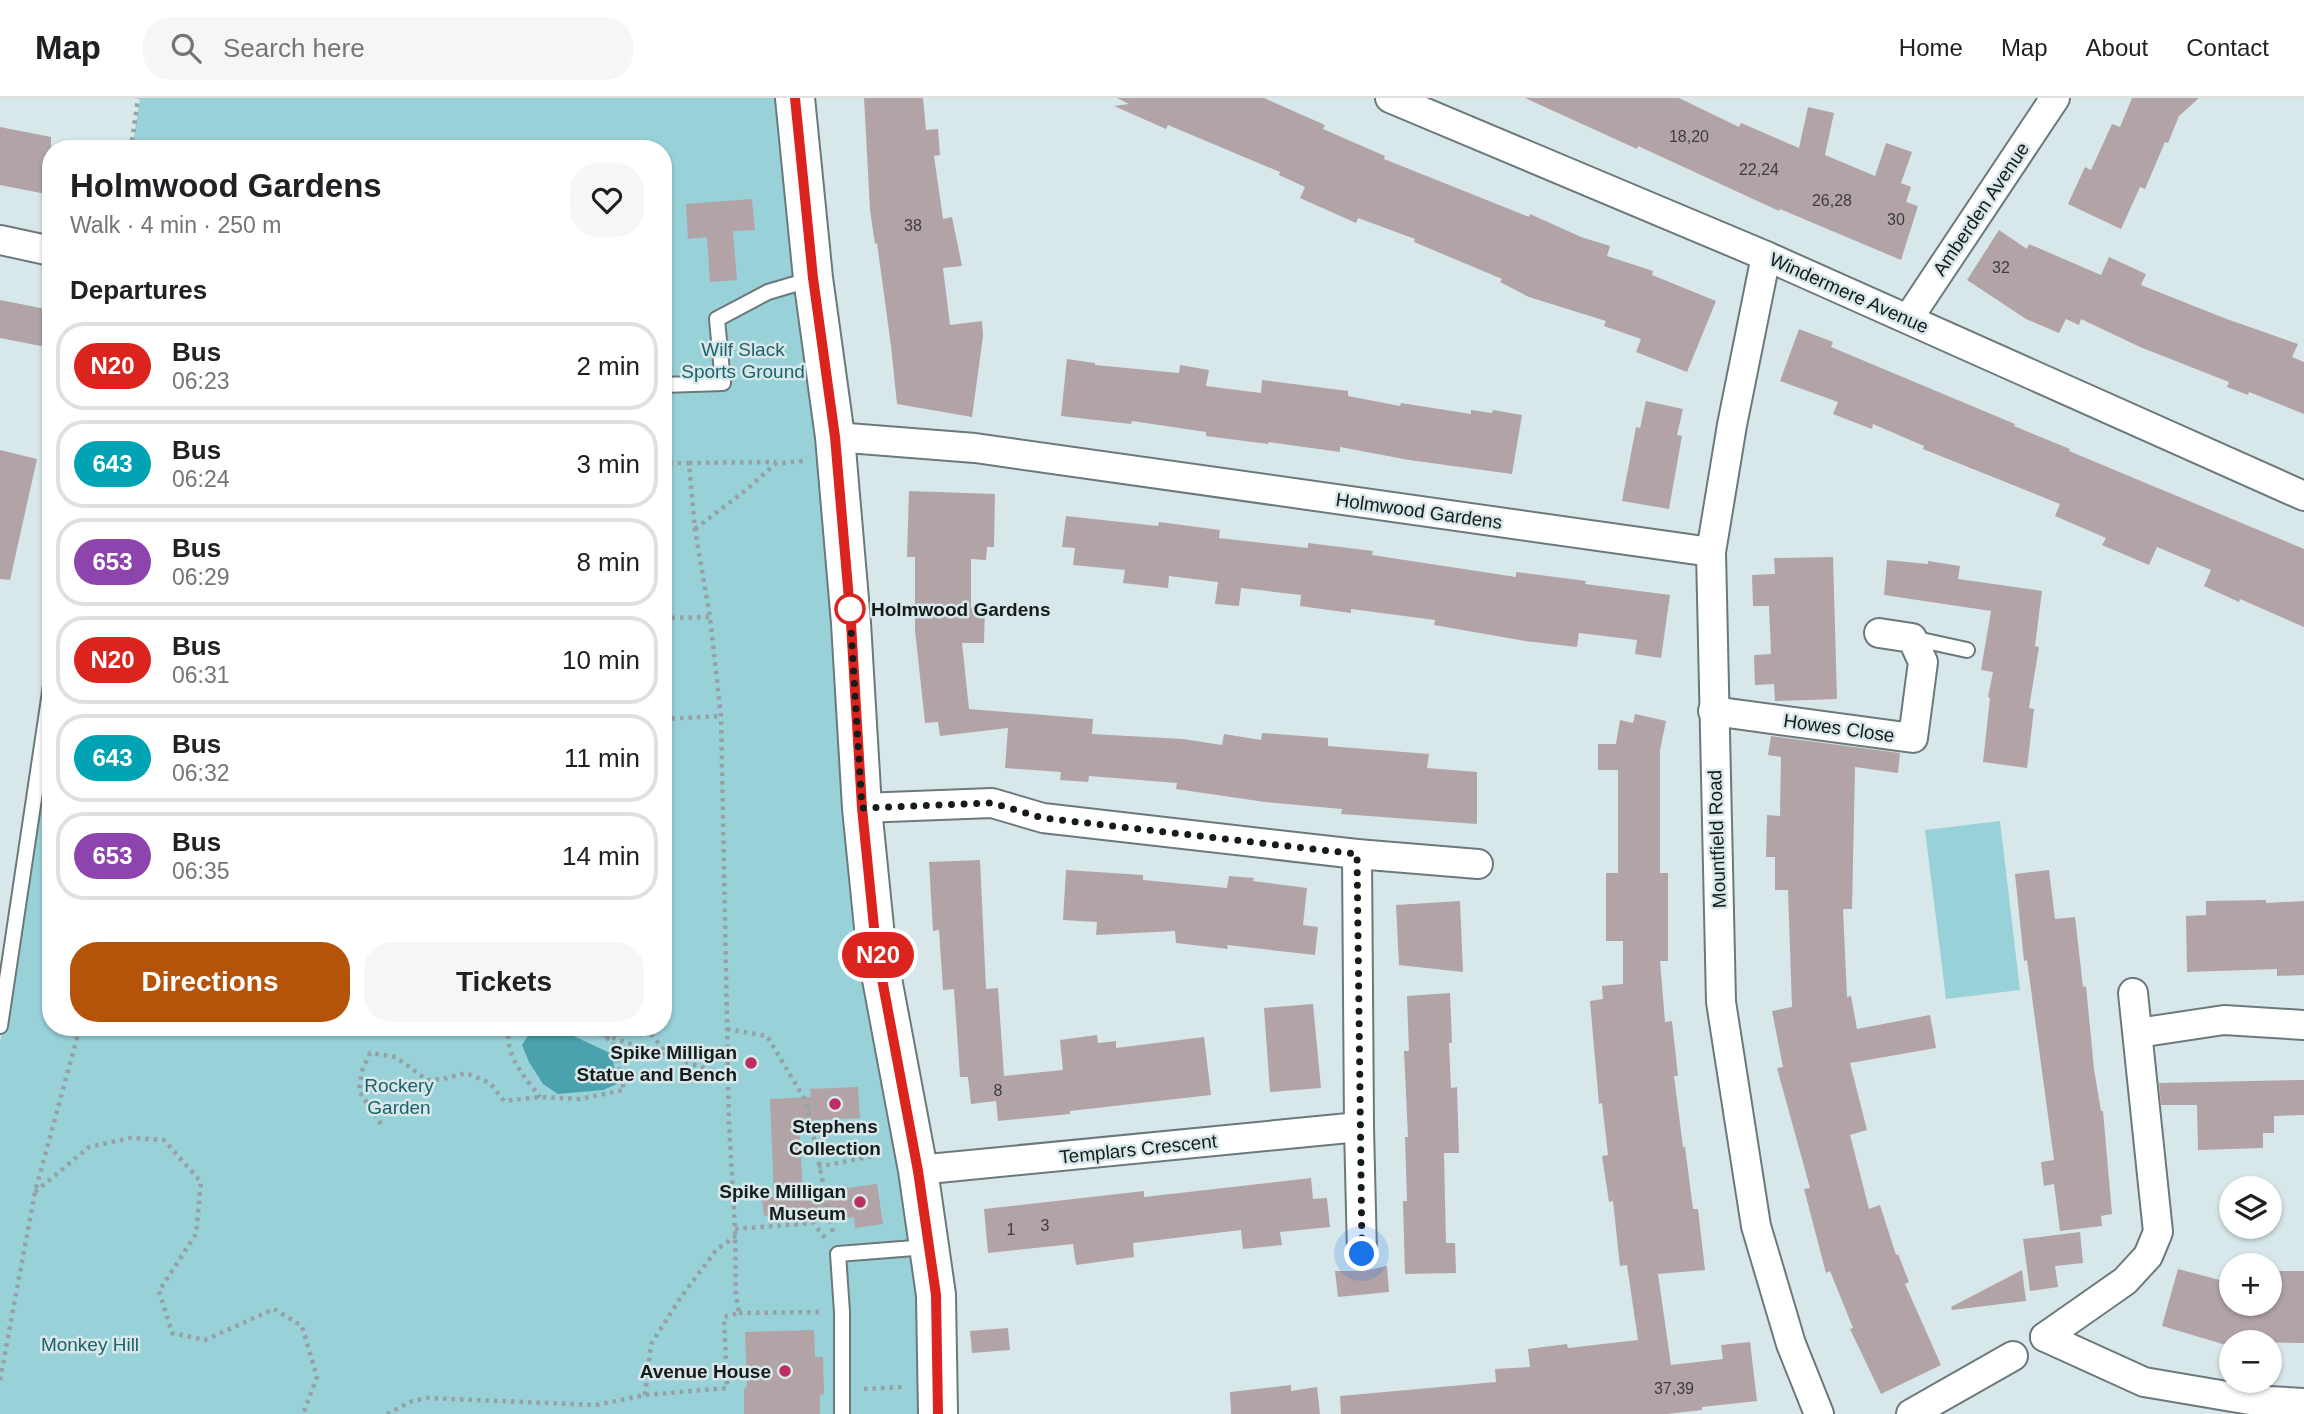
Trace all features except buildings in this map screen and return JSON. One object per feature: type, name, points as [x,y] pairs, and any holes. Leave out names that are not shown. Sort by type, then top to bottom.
[{"type":"main road","points":[[794,98],[813,278],[836,449],[851,623],[862,808],[876,947],[916,1159],[936,1295],[938,1400]]},
{"type":"street","name":"Windermere Avenue","points":[[1391,98],[1766,256],[2304,496]]},
{"type":"street","name":"Amberden Avenue","points":[[1908,319],[2055,98]]},
{"type":"street","points":[[0,240],[42,249]]},
{"type":"street","name":"Mountfield Road","points":[[1766,256],[1710,552],[1721,1002],[1756,1226],[1791,1343],[1819,1414]]},
{"type":"street","name":"Holmwood Gardens","points":[[836,449],[975,448],[1710,552]]},
{"type":"street","points":[[1879,633],[1912,638]]},
{"type":"street","name":"Howes Close","points":[[1713,711],[1913,738],[1923,662],[1912,638]]},
{"type":"street","points":[[862,808],[992,803],[1043,818],[1357,854],[1478,864]]},
{"type":"street","points":[[1357,854],[1362,1254]]},
{"type":"street","points":[[2133,993],[2158,1231],[2148,1255],[2125,1281],[2045,1338],[2144,1382],[2250,1400],[2304,1403]]},
{"type":"street","points":[[2138,1033],[2224,1020],[2304,1025]]},
{"type":"street","name":"Templars Crescent","points":[[916,1159],[1359,1127]]},
{"type":"street","points":[[1911,1414],[2013,1356]]},
{"type":"lane","points":[[672,385],[723,383],[717,319],[768,292],[813,278]]},
{"type":"lane","points":[[1912,638],[1968,650]]},
{"type":"lane","points":[[0,1026],[42,745]]},
{"type":"lane","points":[[842,1414],[842,1312],[838,1254],[927,1247]]},
{"type":"path","points":[[132,140],[138,98]]},
{"type":"path","points":[[695,530],[775,464],[811,460],[836,449]]},
{"type":"path","points":[[672,463],[777,463]]},
{"type":"path","points":[[689,463],[695,530],[710,617],[721,716],[728,1076],[736,1295],[739,1313]]},
{"type":"path","points":[[672,618],[710,617]]},
{"type":"path","points":[[672,719],[721,716]]},
{"type":"path","points":[[727,1029],[767,1036],[807,1103],[838,1254]]},
{"type":"path","points":[[0,1380],[35,1192],[78,1036]]},
{"type":"path","points":[[510,1036],[509,1045],[519,1069],[540,1097]]},
{"type":"path","points":[[653,1036],[668,1056]]},
{"type":"path","points":[[606,1037],[728,1076]]},
{"type":"path","points":[[381,1124],[359,1091],[362,1071],[370,1053],[396,1057],[427,1080],[466,1073],[491,1083],[504,1101],[540,1097],[580,1100],[624,1090],[613,1042],[606,1037]]},
{"type":"path","points":[[35,1192],[89,1147],[130,1138],[164,1140],[201,1182],[196,1234],[159,1291],[172,1334],[205,1340],[274,1309],[302,1326],[317,1377],[303,1414]]},
{"type":"path","points":[[818,1167],[916,1159]]},
{"type":"path","points":[[645,1395],[651,1344],[681,1297],[717,1249],[735,1233],[813,1223],[838,1254]]},
{"type":"path","points":[[387,1414],[412,1401],[428,1398],[596,1405],[645,1395],[727,1388],[724,1317],[739,1313],[842,1312]]},
{"type":"path","points":[[842,1390],[938,1400]]},
{"type":"green space","points":[[140,98],[794,98],[930,1414],[0,1414],[0,1043],[42,762],[42,1036],[672,1036],[672,140],[133,140]]},
{"type":"green space","points":[[2000,821],[2020,990],[1946,999],[1925,830]]},
{"type":"shaded area","points":[[528,1036],[574,1036],[612,1054],[617,1084],[603,1090],[558,1094],[543,1084],[522,1045]]},
{"type":"bus line","name":"N20","points":[[795,98],[813,278],[835,437],[851,623],[862,808],[876,947],[918,1171],[936,1295],[938,1414]]},
{"type":"place","name":"Holmwood Gardens","points":[[850,609]]},
{"type":"place","name":"Spike Milligan Statue and Bench","points":[[751,1063]]},
{"type":"place","name":"Stephens Collection","points":[[835,1104]]},
{"type":"place","name":"Spike Milligan Museum","points":[[860,1202]]},
{"type":"place","name":"Avenue House","points":[[785,1371]]},
{"type":"route","points":[[850,609],[849,596],[862,808],[992,803],[1043,818],[1357,854],[1362,1254]]},
{"type":"park label","name":"Wilf Slack Sports Ground","points":[[743,360]]},
{"type":"park label","name":"Rockery Garden","points":[[399,1096]]},
{"type":"park label","name":"Monkey Hill","points":[[90,1344]]}]
